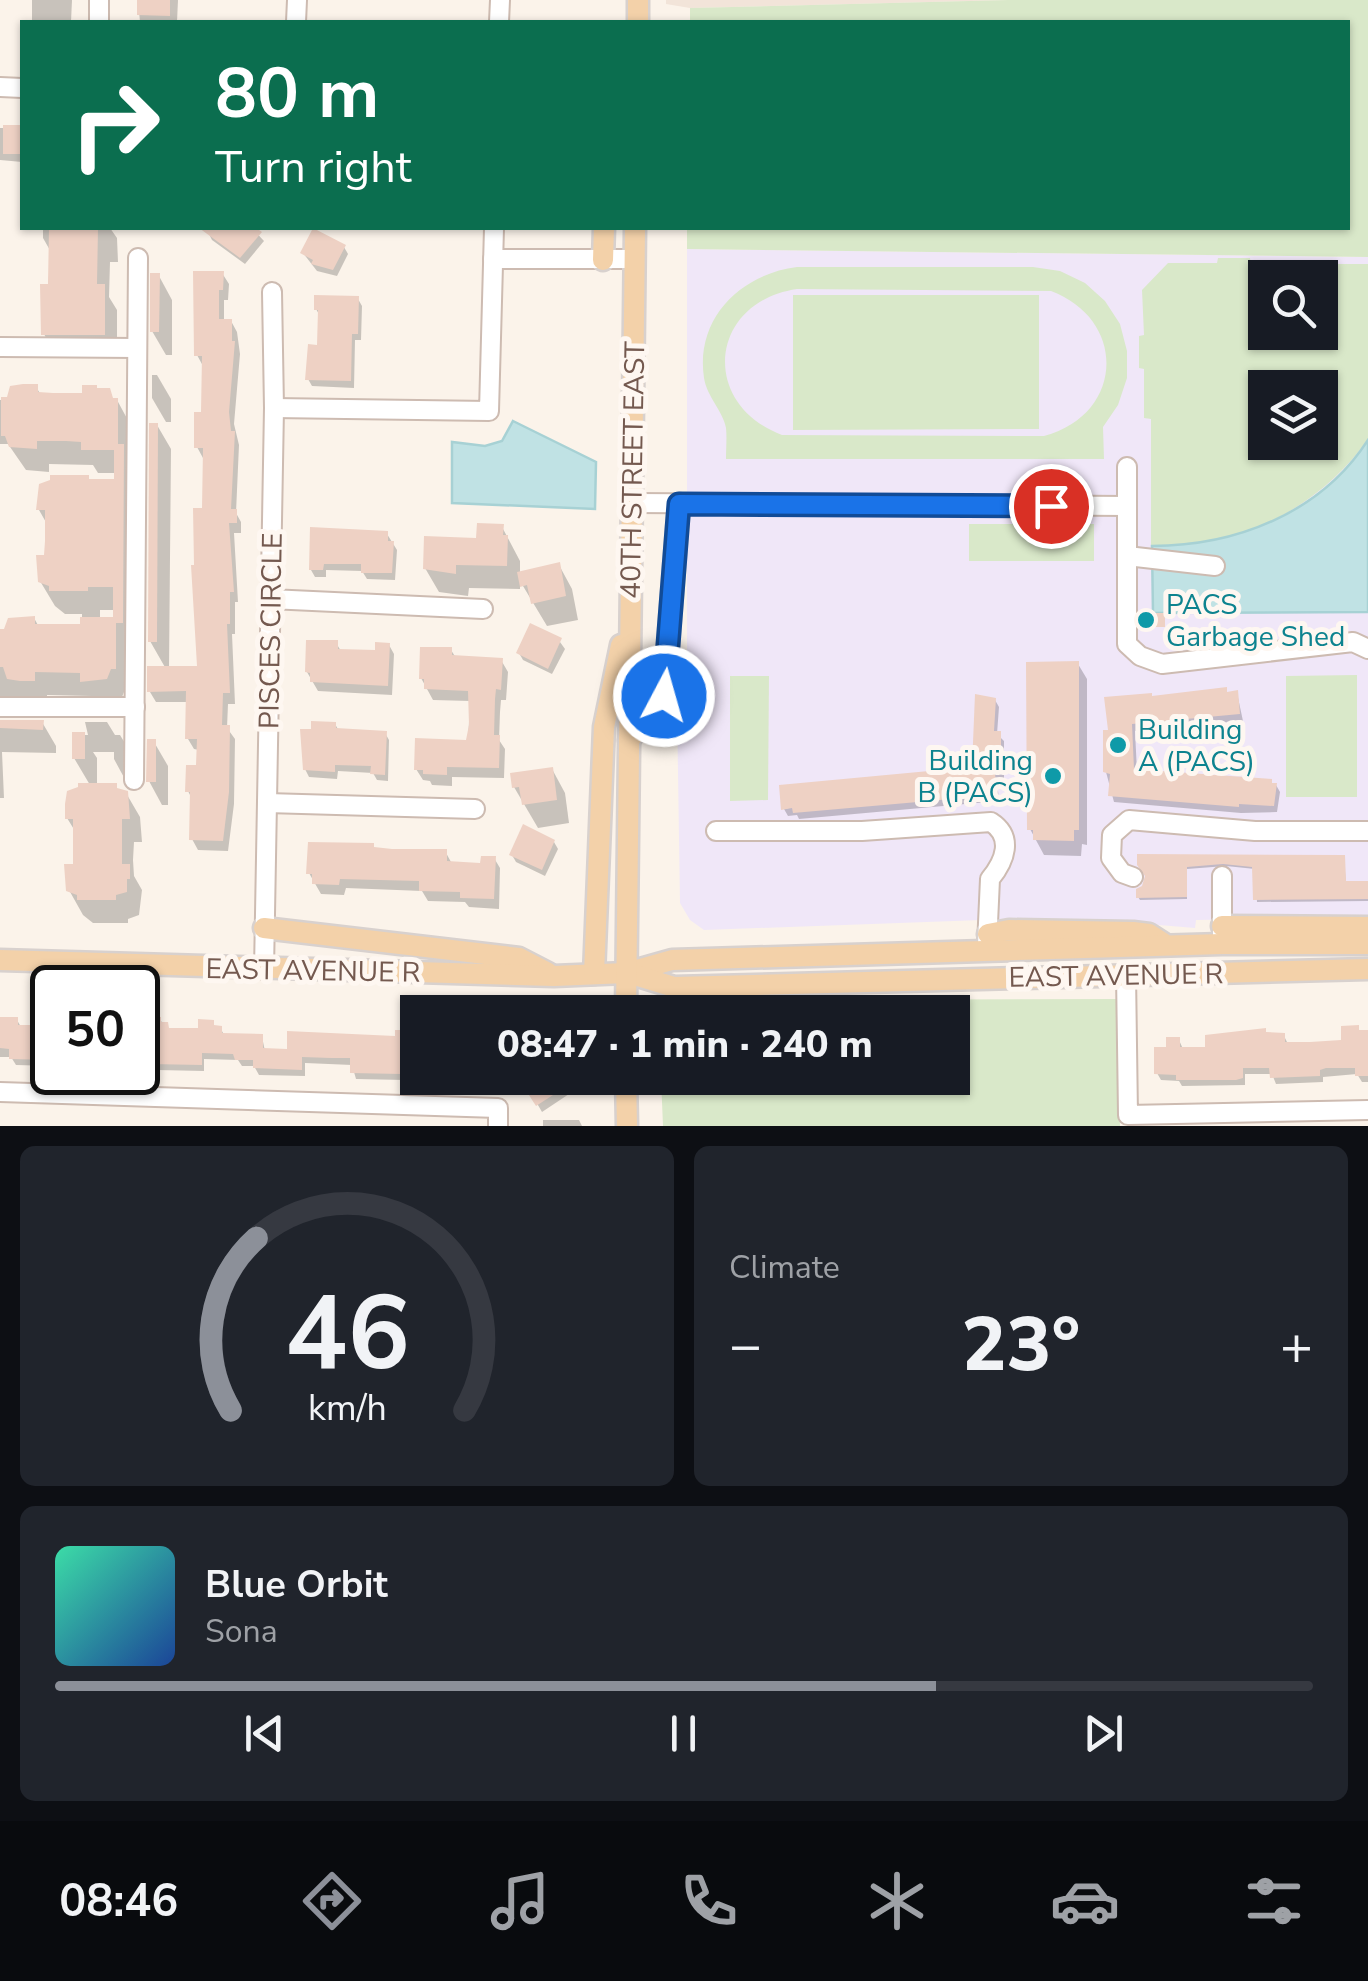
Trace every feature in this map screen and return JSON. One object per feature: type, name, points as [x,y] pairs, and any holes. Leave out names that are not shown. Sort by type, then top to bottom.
[{"type":"main road","points":[[602,260],[604,230]]},
{"type":"main road","name":"40TH STREET EAST","points":[[626,995],[636,230]]},
{"type":"main road","points":[[629,740],[664,696],[679,504]]},
{"type":"main road","points":[[594,974],[604,728],[631,594]]},
{"type":"main road","points":[[984,978],[1014,964],[1195,958],[1209,954],[1222,935],[1368,927]]},
{"type":"main road","points":[[264,928],[518,958],[554,976]]},
{"type":"main road","name":"EAST AVENUE R","points":[[160,967],[554,976],[626,973],[672,960],[987,943],[1008,930],[1133,932],[1149,934],[1169,946],[1222,935],[1368,944]]},
{"type":"main road","name":"EAST AVENUE R","points":[[0,960],[107,965]]},
{"type":"main road","name":"EAST AVENUE R","points":[[626,973],[674,987],[1368,969]]},
{"type":"main road","points":[[626,1095],[627,1126]]},
{"type":"street","points":[[274,408],[490,411],[494,230]]},
{"type":"street","points":[[134,780],[138,258]]},
{"type":"street","points":[[493,259],[635,259]]},
{"type":"street","name":"PISCES CIRCLE","points":[[264,970],[274,408],[272,292]]},
{"type":"street","points":[[0,347],[137,348]]},
{"type":"street","points":[[1126,467],[1127,644],[1140,656],[1162,664],[1353,642],[1368,649]]},
{"type":"street","points":[[632,504],[1127,506]]},
{"type":"street","points":[[1127,556],[1215,566]]},
{"type":"street","points":[[270,599],[483,609]]},
{"type":"street","points":[[0,707],[135,707]]},
{"type":"street","points":[[266,802],[475,809]]},
{"type":"street","points":[[1133,877],[1122,874],[1111,858],[1112,835],[1129,820],[1255,831],[1367,831]]},
{"type":"street","points":[[716,831],[862,831],[991,822],[1001,828],[1006,846],[1002,865],[990,879],[987,943]]},
{"type":"street","points":[[1222,876],[1222,935]]},
{"type":"street","points":[[1126,974],[1128,1115],[1368,1110]]},
{"type":"street","points":[[0,1092],[498,1117]]},
{"type":"shaded area","points":[[666,0],[1008,0],[690,8],[666,4]]},
{"type":"shaded area","points":[[687,249],[1368,257],[1368,917],[1196,920],[1195,928],[1099,920],[1009,919],[704,930],[690,920],[680,903],[677,707],[687,680]]},
{"type":"green space","points":[[1008,0],[1368,0],[1368,257],[687,249],[687,230],[1350,230],[1350,20],[690,20],[690,8]]},
{"type":"green space","points":[[1250,258],[1248,350],[1338,350],[1338,264],[1368,264],[1368,439],[1326,486],[1273,520],[1214,541],[1151,545],[1151,419],[1144,418],[1139,336],[1144,335],[1142,290],[1168,263]]},
{"type":"green space","points":[[797,267],[1033,267],[1060,271],[1085,283],[1105,301],[1120,324],[1127,351],[1127,378],[1118,405],[1103,427],[1104,459],[726,459],[724,422],[704,378],[707,336],[715,318],[741,289],[777,271]],"holes":[[[797,289],[1051,291],[1076,305],[1094,323],[1104,344],[1106,366],[1102,389],[1090,409],[1070,425],[1044,436],[782,435],[755,420],[737,401],[727,379],[725,355],[732,333],[746,313],[768,298]]]},
{"type":"green space","points":[[793,295],[1039,295],[1039,429],[793,430]]},
{"type":"green space","points":[[969,524],[1094,524],[1094,561],[969,561]]},
{"type":"green space","points":[[1357,675],[1357,797],[1286,797],[1286,676]]},
{"type":"green space","points":[[730,676],[769,676],[768,800],[730,801]]},
{"type":"green space","points":[[970,999],[1117,999],[1120,1126],[663,1126],[662,1095],[970,1095]]},
{"type":"water","points":[[513,421],[596,462],[595,509],[452,503],[452,442],[485,446],[502,441]]},
{"type":"water","points":[[1368,440],[1368,612],[1153,613],[1152,546],[1215,540],[1274,520],[1326,487],[1349,466]]},
{"type":"building","points":[[137,0],[170,0],[170,16],[137,15]]},
{"type":"building","points":[[3,125],[20,125],[20,154],[3,154]]},
{"type":"building","points":[[49,230],[98,230],[97,284],[105,284],[105,335],[41,335],[40,284],[48,284]]},
{"type":"building","points":[[202,230],[262,232],[240,258]]},
{"type":"building","points":[[312,230],[346,245],[333,270],[311,264],[313,260],[300,253]]},
{"type":"building","points":[[193,271],[224,271],[223,290],[219,290],[219,319],[232,319],[235,341],[229,412],[231,431],[235,431],[231,509],[237,509],[237,523],[229,523],[234,592],[230,592],[227,624],[230,693],[223,693],[222,725],[230,725],[229,792],[223,841],[189,840],[186,765],[196,765],[197,739],[185,739],[186,691],[147,692],[147,666],[197,666],[191,565],[193,508],[202,508],[203,448],[194,448],[194,412],[201,412],[202,356],[194,356]]},
{"type":"building","points":[[150,273],[160,273],[159,332],[150,332]]},
{"type":"building","points":[[314,295],[359,296],[358,334],[352,334],[351,381],[305,380],[308,344],[317,345],[318,310],[314,310]]},
{"type":"building","points":[[38,384],[38,392],[53,393],[82,393],[82,385],[97,385],[110,388],[113,398],[118,398],[118,444],[124,444],[123,623],[116,623],[116,669],[111,669],[107,679],[80,682],[80,673],[35,672],[35,681],[20,681],[7,679],[0,667],[0,629],[4,629],[8,618],[35,616],[35,624],[80,624],[80,617],[113,617],[113,587],[49,591],[49,586],[38,582],[36,555],[44,555],[45,510],[36,510],[39,484],[50,480],[50,475],[114,479],[114,450],[81,450],[81,442],[66,441],[37,441],[37,449],[9,447],[5,436],[1,436],[1,397],[7,397],[10,386]]},
{"type":"building","points":[[149,423],[158,423],[157,642],[148,642]]},
{"type":"building","points":[[477,523],[504,524],[503,535],[508,535],[507,566],[456,565],[456,574],[423,569],[424,536],[476,538]]},
{"type":"building","points":[[310,527],[388,531],[388,541],[394,541],[392,573],[361,573],[361,564],[324,564],[323,570],[309,570]]},
{"type":"building","points":[[560,562],[566,596],[531,604],[527,585],[520,587],[517,572]]},
{"type":"building","points":[[1140,613],[1165,613],[1165,627],[1140,627]]},
{"type":"building","points":[[530,623],[562,638],[548,669],[516,653]]},
{"type":"building","points":[[306,640],[338,640],[338,649],[375,650],[375,642],[390,643],[388,686],[310,682],[310,673],[305,672]]},
{"type":"building","points":[[420,647],[452,647],[452,655],[503,658],[501,690],[496,689],[495,699],[494,735],[500,735],[499,768],[447,767],[447,775],[414,770],[415,738],[466,740],[469,725],[468,691],[424,689],[424,679],[419,679]]},
{"type":"building","name":"Building B (PACS)","points":[[1079,661],[1079,830],[1074,830],[1074,841],[1033,840],[1033,830],[1027,830],[1026,662]]},
{"type":"building","name":"Building A (PACS)","points":[[1227,687],[1227,692],[1238,690],[1240,714],[1132,724],[1134,769],[1272,779],[1272,783],[1277,783],[1274,806],[1239,807],[1108,796],[1110,774],[1103,772],[1103,730],[1108,730],[1104,697]]},
{"type":"building","points":[[975,694],[996,698],[994,731],[1001,731],[1001,773],[995,773],[997,795],[793,813],[792,808],[781,810],[779,785],[972,767]]},
{"type":"building","points":[[0,720],[44,720],[43,730],[0,728]]},
{"type":"building","points":[[311,721],[336,722],[336,728],[387,731],[385,775],[370,774],[371,766],[335,765],[335,772],[303,770],[300,729],[311,729]]},
{"type":"building","points":[[72,732],[85,732],[85,759],[72,759]]},
{"type":"building","points":[[147,739],[156,739],[156,782],[146,782]]},
{"type":"building","points":[[553,767],[557,800],[522,805],[519,787],[512,788],[510,773]]},
{"type":"building","points":[[78,783],[117,783],[117,788],[128,791],[130,819],[122,819],[122,864],[130,864],[130,879],[127,892],[116,895],[116,900],[77,900],[77,895],[66,891],[64,864],[73,864],[73,819],[65,819],[65,804],[67,791],[78,787]]},
{"type":"building","points":[[523,824],[555,840],[542,870],[509,855]]},
{"type":"building","points":[[308,842],[447,849],[447,861],[480,863],[481,856],[496,856],[494,899],[460,898],[460,892],[419,891],[419,881],[340,879],[339,885],[312,884],[312,874],[306,874]]},
{"type":"building","points":[[1137,854],[1345,855],[1346,881],[1368,881],[1368,899],[1253,900],[1252,867],[1223,864],[1187,867],[1187,897],[1136,898],[1136,889],[1142,886],[1145,876],[1137,865]]},
{"type":"building","points":[[0,1017],[18,1017],[18,1025],[30,1025],[30,1059],[9,1059],[9,1049],[0,1048]]},
{"type":"building","points":[[160,1017],[161,1022],[168,1022],[169,1028],[198,1028],[198,1019],[214,1020],[214,1025],[222,1026],[222,1033],[263,1034],[263,1048],[287,1049],[287,1031],[395,1036],[395,1030],[400,1030],[400,1074],[350,1073],[350,1058],[302,1057],[302,1070],[253,1068],[253,1060],[235,1060],[233,1054],[202,1053],[202,1065],[160,1064]]},
{"type":"building","points":[[1359,1025],[1359,1030],[1368,1030],[1368,1076],[1355,1076],[1355,1068],[1326,1068],[1320,1070],[1320,1076],[1270,1078],[1269,1068],[1243,1068],[1243,1078],[1236,1080],[1176,1080],[1176,1075],[1154,1074],[1154,1047],[1166,1047],[1166,1037],[1180,1037],[1180,1047],[1205,1047],[1205,1035],[1266,1028],[1266,1032],[1285,1033],[1285,1042],[1310,1042],[1341,1040],[1341,1026]]},
{"type":"building","points":[[529,1095],[553,1095],[536,1106]]},
{"type":"place","name":"PACS Garbage Shed","points":[[1146,620]]},
{"type":"place","name":"Building A (PACS)","points":[[1118,745]]},
{"type":"place","name":"Building B (PACS)","points":[[1053,776]]},
{"type":"route","points":[[664,696],[679,504],[1051,506]]}]
